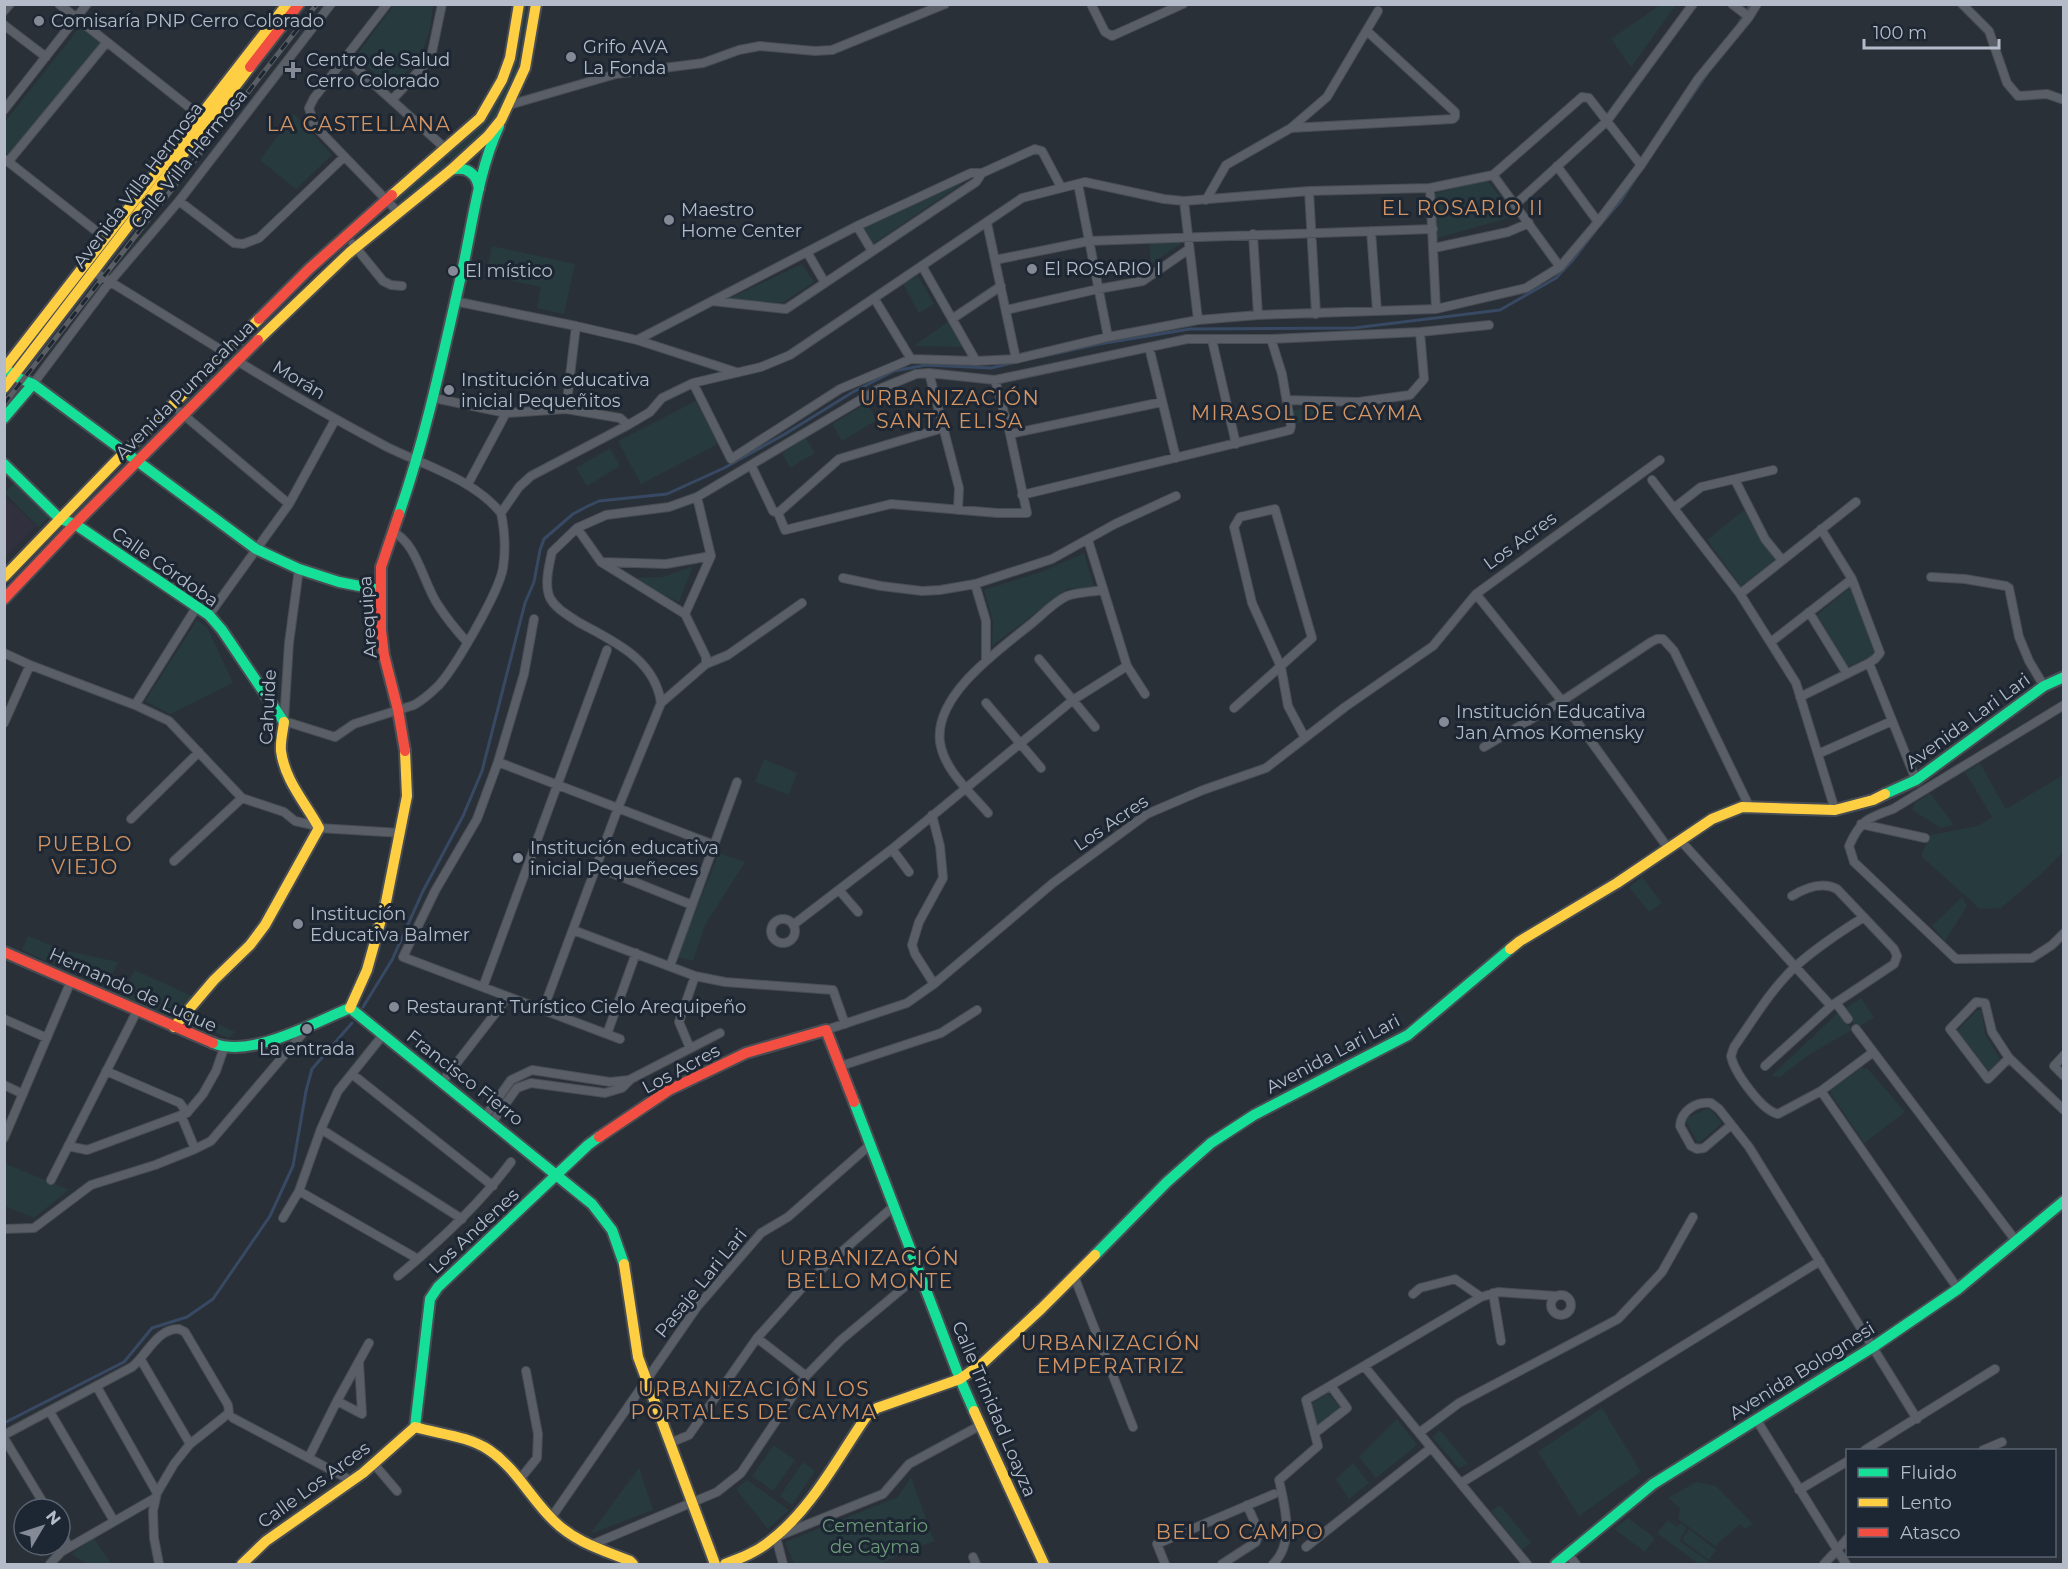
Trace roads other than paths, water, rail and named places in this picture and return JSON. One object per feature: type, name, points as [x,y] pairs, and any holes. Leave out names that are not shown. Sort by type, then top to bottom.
[{"type":"street","points":[[4,11],[10,4]]},
{"type":"street","points":[[60,4],[204,119]]},
{"type":"street","points":[[4,110],[87,4]]},
{"type":"street","name":"Avenida Villa Hermosa","points":[[4,388],[9,366],[88,269],[204,119],[287,4]]},
{"type":"street","name":"Avenida Villa Hermosa","points":[[88,269],[105,238],[299,4]]},
{"type":"street","name":"Calle Villa Hermosa","points":[[4,418],[33,384],[109,283],[179,201],[331,4]]},
{"type":"street","points":[[387,4],[314,98],[309,108],[314,125],[398,212]]},
{"type":"street","points":[[392,100],[427,62],[432,52],[442,4]]},
{"type":"street","name":"Avenida Pumacahua","points":[[4,577],[282,295],[480,118],[502,80],[510,58],[519,4]]},
{"type":"street","points":[[501,120],[510,105],[525,68],[536,4]]},
{"type":"street","points":[[510,105],[616,74],[703,63],[739,50],[760,46],[815,51],[832,50],[945,4]]},
{"type":"street","points":[[1091,4],[1105,32],[1112,36],[1183,4]]},
{"type":"street","points":[[1516,204],[1607,121],[1693,4]]},
{"type":"street","points":[[1732,4],[1749,17]]},
{"type":"street","points":[[693,383],[731,459],[840,389],[911,359],[976,361],[1016,359],[1108,337],[1198,320],[1258,315],[1436,309],[1526,288],[1560,267],[1598,222],[1641,165],[1698,79],[1757,4]]},
{"type":"street","points":[[1962,4],[1989,31],[2007,83],[2018,96],[2047,94],[2064,100]]},
{"type":"street","points":[[1206,200],[1226,165],[1291,128],[1332,92],[1378,11]]},
{"type":"street","points":[[4,25],[46,57]]},
{"type":"street","points":[[1291,128],[1453,119],[1455,117],[1455,112],[1367,31]]},
{"type":"street","points":[[105,238],[6,160],[107,42]]},
{"type":"street","points":[[345,58],[446,149]]},
{"type":"street","points":[[284,721],[335,737],[354,724],[414,705],[441,683],[493,596],[503,569],[506,536],[501,513],[519,487],[531,476],[628,425],[650,412],[662,398],[693,383],[761,368],[790,355],[1022,198],[1085,183],[1184,201],[1309,191],[1430,188],[1493,175],[1582,97],[1589,98],[1641,165]]},
{"type":"street","name":"Avenida Pumacahua","points":[[5,598],[135,462],[295,303],[355,247],[451,170],[488,136],[501,120]]},
{"type":"street","name":"Arequipa","points":[[350,1008],[367,970],[386,902],[407,796],[405,752],[398,710],[384,655],[381,630],[381,567],[417,462],[434,398],[479,191],[491,144],[501,120]]},
{"type":"street","points":[[637,340],[856,226],[971,173],[982,173],[1039,150],[1061,187]]},
{"type":"street","points":[[179,201],[234,243],[243,244],[259,238],[344,157]]},
{"type":"street","points":[[1557,166],[1598,222]]},
{"type":"street","points":[[451,170],[464,168],[471,171],[479,183],[479,191]]},
{"type":"street","points":[[712,301],[786,309],[976,182],[982,173]]},
{"type":"street","points":[[1493,175],[1560,267]]},
{"type":"street","points":[[1078,184],[1108,337]]},
{"type":"street","points":[[1430,188],[1436,309]]},
{"type":"street","points":[[1309,191],[1316,314]]},
{"type":"street","points":[[1184,201],[1198,320]]},
{"type":"street","points":[[987,223],[1016,359]]},
{"type":"street","points":[[1434,248],[1508,232],[1530,223]]},
{"type":"street","points":[[856,226],[872,251]]},
{"type":"street","points":[[995,260],[1089,241],[1433,229]]},
{"type":"street","points":[[1371,231],[1377,311]]},
{"type":"street","points":[[1253,234],[1258,315]]},
{"type":"street","points":[[346,236],[383,281],[391,285],[402,286]]},
{"type":"street","points":[[1006,310],[1149,279],[1189,249]]},
{"type":"street","points":[[807,252],[825,283]]},
{"type":"street","points":[[922,266],[976,361]]},
{"type":"street","name":"Morán","points":[[88,269],[335,420],[417,462],[468,484],[491,501],[501,513]]},
{"type":"street","points":[[952,319],[1001,286]]},
{"type":"street","points":[[874,298],[911,359]]},
{"type":"street","points":[[454,302],[637,340],[738,373]]},
{"type":"street","points":[[661,703],[659,691],[645,664],[618,644],[558,609],[550,597],[548,579],[552,552],[577,528],[606,515],[669,507],[697,497],[877,390],[901,379],[929,373],[995,380],[1187,339],[1270,339],[1420,332],[1489,325]]},
{"type":"street","points":[[566,409],[576,326]]},
{"type":"street","points":[[1288,400],[1358,402],[1410,395],[1425,379],[1420,332]]},
{"type":"street","points":[[1022,495],[1290,430],[1288,400],[1270,339]]},
{"type":"street","points":[[1212,340],[1236,444]]},
{"type":"street","points":[[1149,347],[1176,458]]},
{"type":"street","points":[[9,366],[135,462],[256,549],[299,569],[339,582],[380,590]]},
{"type":"street","points":[[929,373],[959,488],[958,510]]},
{"type":"street","points":[[751,465],[773,511],[778,513],[785,530],[891,504],[1027,513],[1010,434],[995,380]]},
{"type":"street","points":[[434,398],[506,413],[566,409],[620,418],[628,425]]},
{"type":"street","points":[[1010,434],[1162,402]]},
{"type":"street","points":[[172,405],[289,504]]},
{"type":"street","points":[[468,484],[506,413]]},
{"type":"street","points":[[209,615],[289,504],[335,420]]},
{"type":"street","points":[[778,513],[839,459],[943,428]]},
{"type":"street","name":"Los Acres","points":[[558,1175],[588,1145],[669,1090],[746,1053],[907,1003],[934,984],[1053,883],[1147,814],[1203,790],[1266,768],[1345,707],[1433,646],[1476,594],[1660,460]]},
{"type":"street","name":"Calle Córdoba","points":[[4,464],[60,519],[75,524],[209,615],[222,630],[284,721]]},
{"type":"street","points":[[1674,508],[1701,487],[1773,470]]},
{"type":"street","points":[[1652,480],[1740,594],[1796,683],[1836,810]]},
{"type":"street","points":[[1735,480],[1765,539],[1782,560]]},
{"type":"street","points":[[843,578],[922,591],[975,584],[1052,559],[1114,524],[1176,496]]},
{"type":"street","points":[[685,614],[711,556],[697,497]]},
{"type":"street","points":[[1740,594],[1856,502]]},
{"type":"street","points":[[1234,708],[1281,667],[1312,638],[1275,509],[1240,517],[1234,527],[1252,603],[1281,667],[1288,706],[1305,738]]},
{"type":"street","points":[[577,528],[601,562],[685,614],[706,657],[705,663]]},
{"type":"street","points":[[1800,697],[1869,663],[1878,656],[1880,650],[1852,579],[1821,529]]},
{"type":"street","points":[[392,532],[399,534],[409,544],[437,604],[467,642]]},
{"type":"street","points":[[1088,540],[1127,666],[1145,694]]},
{"type":"street","points":[[601,562],[666,564],[711,556]]},
{"type":"street","name":"Cahuide","points":[[299,569],[289,643],[281,749],[287,776],[318,827]]},
{"type":"street","points":[[1931,577],[1965,579],[2009,588],[2019,637],[2029,661],[2044,686]]},
{"type":"street","points":[[1771,642],[1852,579]]},
{"type":"street","points":[[975,584],[986,621],[986,660]]},
{"type":"street","points":[[988,813],[946,761],[940,743],[940,728],[945,711],[957,693],[986,660],[1067,596],[1103,590]]},
{"type":"street","points":[[1476,594],[1562,701],[1668,849]]},
{"type":"street","points":[[543,1010],[618,808],[661,703],[705,663],[728,656],[802,603]]},
{"type":"street","points":[[135,705],[196,608]]},
{"type":"street","points":[[1809,612],[1847,674]]},
{"type":"street","points":[[534,619],[524,674],[498,762],[477,819],[435,891],[403,957],[620,1039]]},
{"type":"street","points":[[1484,747],[1562,701],[1651,642],[1663,639],[1674,651],[1750,808]]},
{"type":"street","points":[[483,987],[607,650]]},
{"type":"street","points":[[4,653],[135,705],[169,721],[242,798],[284,812],[295,821],[318,827],[401,833]]},
{"type":"street","points":[[1039,659],[1095,727]]},
{"type":"street","points":[[1869,663],[1916,780]]},
{"type":"street","points":[[5,722],[30,665]]},
{"type":"street","points":[[793,925],[892,849],[1073,700],[1127,666]]},
{"type":"street","name":"Avenida Lari Lari","points":[[725,1564],[745,1557],[797,1522],[866,1417],[877,1408],[960,1379],[984,1362],[1041,1310],[1167,1182],[1211,1143],[1254,1115],[1408,1035],[1520,941],[1617,883],[1712,819],[1743,807],[1836,810],[1873,800],[1916,780],[2044,686],[2064,676]]},
{"type":"street","points":[[986,703],[1041,768]]},
{"type":"street","points":[[2064,705],[1893,809],[1861,824],[1849,846],[1854,861],[1956,959],[2032,958],[2052,945],[2064,933]]},
{"type":"street","points":[[1818,754],[1892,721]]},
{"type":"street","points":[[131,819],[199,752]]},
{"type":"street","points":[[498,762],[714,845]]},
{"type":"street","points":[[670,966],[737,782]]},
{"type":"street","points":[[174,861],[242,798]]},
{"type":"street","points":[[1873,800],[1876,815]]},
{"type":"street","points":[[932,815],[940,846],[943,878],[919,922],[912,945],[915,954],[934,984]]},
{"type":"street","points":[[1861,824],[1925,838]]},
{"type":"street","points":[[174,1028],[214,980],[250,945],[266,925],[318,827]]},
{"type":"street","points":[[1680,840],[1796,967],[1848,1019]]},
{"type":"street","points":[[892,849],[909,872]]},
{"type":"street","points":[[597,867],[692,905]]},
{"type":"street","points":[[1765,1066],[1833,1005],[1894,964],[1896,960],[1896,953],[1841,892],[1832,886],[1804,889],[1791,896]]},
{"type":"street","points":[[839,890],[858,912]]},
{"type":"street","points":[[1864,917],[1823,944],[1796,967],[1776,989],[1734,1047],[1731,1056],[1739,1076],[1775,1114],[1786,1111],[1821,1091],[1872,1053]]},
{"type":"street","points":[[573,930],[695,976],[725,982],[833,990],[845,1024]]},
{"type":"street","name":"Hernando de Luque","points":[[4,952],[224,1048],[260,1045],[350,1008]]},
{"type":"street","points":[[607,1034],[636,953]]},
{"type":"street","points":[[690,1048],[679,1022],[695,976]]},
{"type":"street","points":[[4,1138],[71,981]]},
{"type":"street","points":[[442,1082],[508,997]]},
{"type":"street","points":[[2009,1058],[1988,1079],[1950,1029],[1976,1002],[1984,1003],[1992,1032],[2009,1058],[2064,1110]]},
{"type":"street","name":"Francisco Fierro","points":[[350,1008],[490,1118],[558,1175],[592,1204],[612,1230],[624,1264],[638,1357],[715,1564]]},
{"type":"street","points":[[841,1066],[941,1033],[977,1010]]},
{"type":"street","points":[[51,1180],[137,1011]]},
{"type":"street","points":[[4,1019],[47,1038]]},
{"type":"street","points":[[4,1229],[34,1228],[91,1185],[155,1165],[211,1141],[310,1024]]},
{"type":"street","points":[[1856,1029],[2016,1241]]},
{"type":"street","name":"Calle Trinidad Loayza","points":[[826,1030],[960,1379],[1044,1564]]},
{"type":"street","points":[[490,1118],[517,1088],[531,1083],[605,1093],[622,1088],[631,1079],[720,1033]]},
{"type":"street","points":[[283,1218],[299,1191],[321,1129],[338,1091],[383,1035]]},
{"type":"street","points":[[68,1146],[87,1150],[184,1114],[203,1094],[224,1048]]},
{"type":"street","points":[[2064,1055],[2054,1066],[2064,1076]]},
{"type":"street","points":[[490,1118],[511,1080],[532,1070],[603,1081],[631,1079]]},
{"type":"street","points":[[106,1071],[180,1103],[195,1149]]},
{"type":"street","points":[[352,1074],[494,1186]]},
{"type":"street","points":[[4,1085],[23,1094]]},
{"type":"street","points":[[1821,1091],[1958,1289]]},
{"type":"street","points":[[1731,1125],[1704,1148],[1697,1149],[1691,1146],[1680,1126],[1684,1113],[1697,1104],[1706,1102],[1715,1106],[1731,1125],[1749,1147],[1917,1419]]},
{"type":"street","points":[[321,1129],[462,1219]]},
{"type":"street","name":"Pasaje Lari Lari","points":[[646,1380],[697,1307],[761,1233],[788,1217],[871,1144]]},
{"type":"street","points":[[398,1276],[462,1219],[494,1186],[511,1162]]},
{"type":"street","name":"Los Andenes","points":[[415,1427],[430,1299],[438,1287],[558,1175]]},
{"type":"street","points":[[299,1191],[418,1259]]},
{"type":"street","name":"Avenida Bolognesi","points":[[1556,1564],[1653,1484],[1873,1347],[1958,1289],[2064,1201]]},
{"type":"street","points":[[670,1443],[689,1435],[757,1338],[812,1277],[894,1206]]},
{"type":"street","points":[[1419,1433],[1459,1403],[1618,1319],[1662,1272],[1693,1217]]},
{"type":"street","points":[[1461,1484],[1820,1261]]},
{"type":"street","points":[[591,1545],[717,1492],[741,1473],[806,1376],[842,1340],[920,1274]]},
{"type":"street","points":[[1074,1276],[1133,1427]]},
{"type":"street","points":[[1413,1294],[1420,1288],[1455,1279],[1481,1297]]},
{"type":"street","points":[[1274,1564],[1286,1540],[1285,1506],[1279,1480],[1318,1446],[1306,1400],[1481,1297],[1498,1292],[1556,1296]]},
{"type":"street","points":[[1493,1293],[1500,1341]]},
{"type":"street","points":[[40,1497],[4,1437],[97,1387],[141,1360],[147,1350],[167,1331],[179,1329],[188,1337],[228,1406],[228,1413],[190,1444],[174,1464],[156,1495],[154,1532],[159,1564]]},
{"type":"street","points":[[757,1338],[806,1376]]},
{"type":"street","points":[[309,1457],[369,1344]]},
{"type":"street","points":[[141,1360],[190,1444]]},
{"type":"street","points":[[337,1401],[362,1414],[359,1363]]},
{"type":"street","points":[[1364,1366],[1527,1564]]},
{"type":"street","points":[[1867,1449],[1995,1369]]},
{"type":"street","points":[[520,1479],[537,1458],[538,1434],[526,1371]]},
{"type":"street","points":[[551,1518],[646,1380]]},
{"type":"street","points":[[1315,1433],[1347,1408],[1331,1386]]},
{"type":"street","points":[[97,1387],[156,1495]]},
{"type":"street","points":[[50,1412],[114,1521]]},
{"type":"street","points":[[233,1418],[352,1481]]},
{"type":"street","points":[[1756,1419],[1846,1564]]},
{"type":"street","points":[[797,1522],[883,1494],[909,1464],[981,1425]]},
{"type":"street","points":[[415,1427],[486,1449],[520,1479],[551,1518],[569,1533],[633,1564]]},
{"type":"street","name":"Calle Los Arces","points":[[242,1564],[266,1541],[374,1464],[415,1427]]},
{"type":"street","points":[[1985,1449],[2002,1442]]},
{"type":"street","points":[[1306,1546],[1431,1448]]},
{"type":"street","points":[[1799,1490],[1846,1462]]},
{"type":"street","points":[[374,1464],[397,1491]]},
{"type":"street","points":[[1165,1564],[1157,1544],[1274,1494]]},
{"type":"street","points":[[72,1545],[156,1495]]},
{"type":"street","points":[[1222,1564],[1256,1542],[1258,1532],[1247,1505]]},
{"type":"street","points":[[776,1537],[783,1564]]},
{"type":"street","points":[[1824,1564],[1846,1540]]},
{"type":"street","points":[[1568,1554],[1576,1564]]},
{"type":"waterway","points":[[1738,25],[1751,4]]},
{"type":"waterway","points":[[1663,138],[1709,71]]},
{"type":"waterway","points":[[1600,225],[1620,202],[1639,173]]},
{"type":"waterway","points":[[1040,357],[1099,344],[1190,329],[1354,328],[1500,310],[1556,278],[1596,230]]},
{"type":"waterway","points":[[363,1007],[392,960],[423,891],[463,816],[482,771],[525,603],[534,582],[544,539],[573,514],[599,501],[667,494],[724,468],[853,392],[894,371],[926,365],[991,368],[1016,362]]},
{"type":"waterway","points":[[4,1423],[124,1362],[152,1328],[187,1317],[213,1299],[270,1216],[293,1166],[312,1069],[352,1023]]},
{"type":"railway","points":[[4,404],[317,4]]},
{"type":"place","name":"Comisaría PNP Cerro Colorado","points":[[39,21]]},
{"type":"place","name":"Grifo AVA La Fonda","points":[[571,57]]},
{"type":"place","name":"Centro de Salud Cerro Colorado","points":[[293,70]]},
{"type":"place","name":"Maestro Home Center","points":[[669,220]]},
{"type":"place","name":"El ROSARIO I","points":[[1032,269]]},
{"type":"place","name":"El místico","points":[[453,271]]},
{"type":"place","name":"Institución educativa inicial Pequeñitos","points":[[449,390]]},
{"type":"place","name":"Institución Educativa Jan Amos Komensky","points":[[1444,722]]},
{"type":"place","name":"Institución educativa inicial Pequeñeces","points":[[518,858]]},
{"type":"place","name":"Institución Educativa Balmer","points":[[298,924]]},
{"type":"place","name":"Restaurant Turístico Cielo Arequipeño","points":[[394,1007]]},
{"type":"place","name":"La entrada","points":[[307,1029]]},
{"type":"district","name":"LA CASTELLANA","points":[[359,124]]},
{"type":"district","name":"EL ROSARIO II","points":[[1463,208]]},
{"type":"district","name":"URBANIZACIÓN SANTA ELISA","points":[[950,410]]},
{"type":"district","name":"MIRASOL DE CAYMA","points":[[1307,413]]},
{"type":"district","name":"PUEBLO VIEJO","points":[[85,856]]},
{"type":"district","name":"URBANIZACIÓN BELLO MONTE","points":[[870,1270]]},
{"type":"district","name":"URBANIZACIÓN EMPERATRIZ","points":[[1111,1354]]},
{"type":"district","name":"URBANIZACIÓN LOS PORTALES DE CAYMA","points":[[754,1400]]},
{"type":"district","name":"BELLO CAMPO","points":[[1240,1532]]},
{"type":"park label","name":"Cementario de Cayma","points":[[875,1536]]}]
